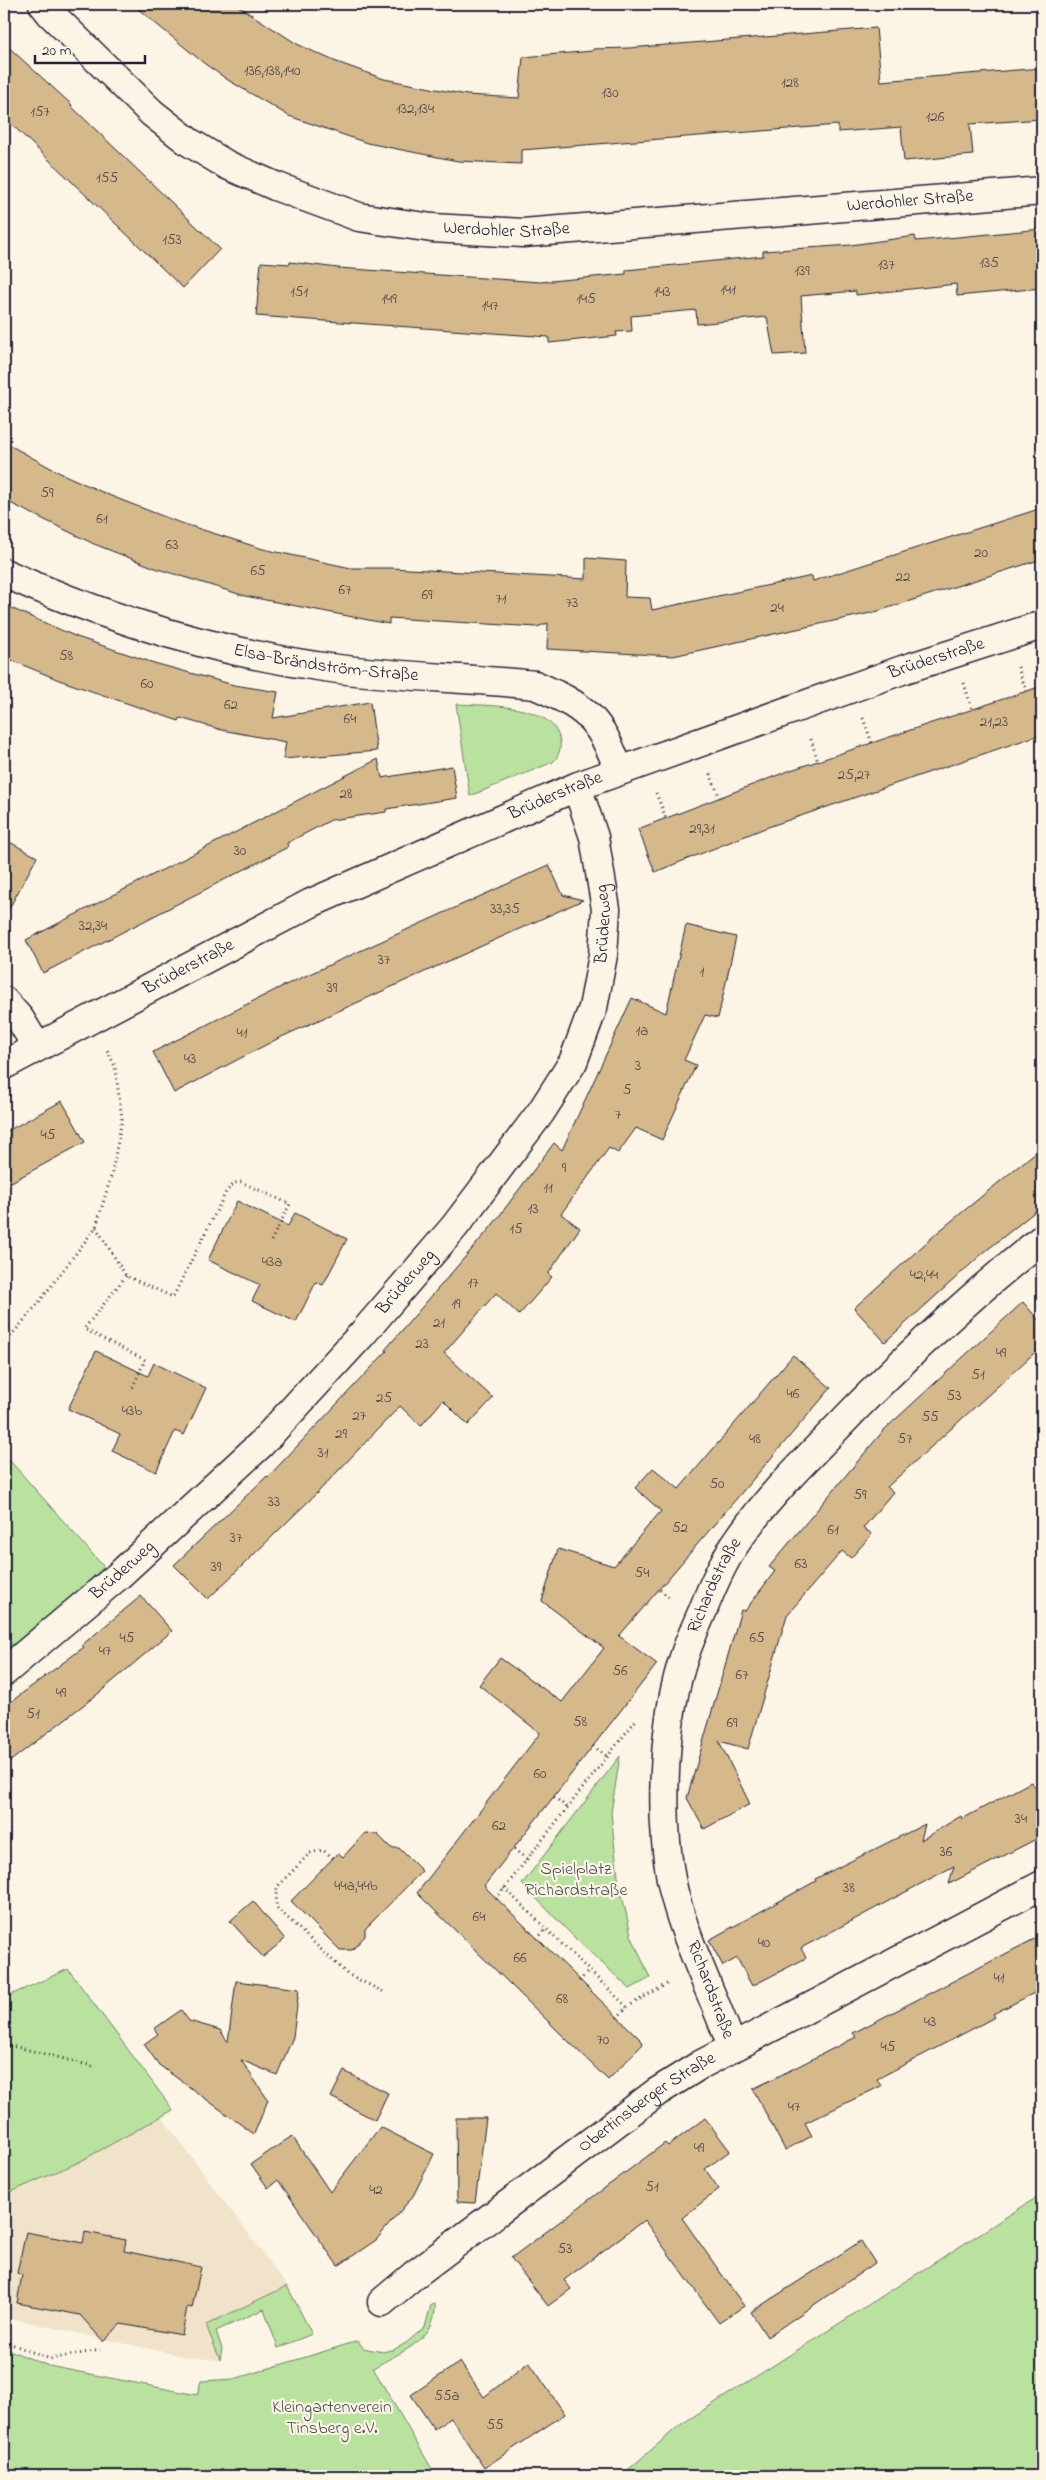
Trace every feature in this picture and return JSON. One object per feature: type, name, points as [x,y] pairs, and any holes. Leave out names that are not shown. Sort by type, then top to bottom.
[{"type":"street","name":"Werdohler Straße","points":[[43,4],[152,113],[189,142],[235,169],[359,217],[432,228],[523,233],[1042,192]]},
{"type":"street","name":"Elsa-Brändström-Straße","points":[[4,573],[125,621],[201,643],[338,669],[535,685],[565,697],[591,716],[611,749],[619,771]]},
{"type":"street","name":"Brüderstraße","points":[[4,1066],[90,1018],[311,903],[577,787],[905,669],[1042,626]]},
{"type":"street","name":"Brüderweg","points":[[4,1672],[117,1577],[261,1444],[363,1334],[455,1226],[541,1112],[573,1062],[593,1008],[604,955],[606,910],[594,836],[577,787]]},
{"type":"street","points":[[4,1001],[20,1019],[37,1047]]},
{"type":"street","name":"Richardstraße","points":[[732,2047],[683,1920],[672,1881],[667,1847],[666,1763],[669,1725],[684,1655],[719,1571],[740,1537],[774,1494],[938,1327],[1000,1272],[1042,1239]]},
{"type":"street","name":"Obertinsberger Straße","points":[[382,2302],[414,2275],[657,2092],[732,2047],[1042,1884]]},
{"type":"path","points":[[1017,662],[1026,691]]},
{"type":"path","name":"Brüderstraße","points":[[963,680],[972,709]]},
{"type":"path","points":[[863,717],[872,743]]},
{"type":"path","points":[[812,742],[818,762]]},
{"type":"path","points":[[708,768],[720,798]]},
{"type":"path","points":[[655,790],[666,818]]},
{"type":"path","points":[[4,1344],[36,1306],[96,1227],[112,1173],[122,1119],[115,1066],[90,1018]]},
{"type":"path","points":[[96,1227],[126,1276],[173,1297],[226,1192],[234,1183],[241,1182],[290,1204],[272,1241]]},
{"type":"path","points":[[126,1276],[84,1329],[145,1360],[131,1391]]},
{"type":"path","points":[[496,1898],[608,1758],[640,1714]]},
{"type":"path","points":[[593,1746],[608,1758]]},
{"type":"path","points":[[554,1798],[568,1808]]},
{"type":"path","points":[[514,1849],[528,1860]]},
{"type":"path","points":[[333,1858],[323,1850],[310,1853],[277,1887],[276,1907],[347,1974],[384,1992]]},
{"type":"path","points":[[504,1888],[627,2006]]},
{"type":"path","points":[[537,1939],[546,1929]]},
{"type":"path","points":[[579,1981],[589,1971]]},
{"type":"path","points":[[617,2018],[627,2006],[656,1990]]},
{"type":"path","points":[[4,2046],[96,2066]]},
{"type":"path","points":[[4,2341],[50,2359],[100,2350]]},
{"type":"shaded area","points":[[161,2116],[287,2286],[206,2325],[220,2360],[186,2357],[4,2317],[4,2195],[79,2162]]},
{"type":"green space","points":[[456,704],[500,706],[532,713],[545,719],[555,728],[560,741],[558,755],[553,762],[470,796]]},
{"type":"green space","points":[[4,1454],[104,1567],[4,1652]]},
{"type":"green space","name":"Spielplatz Richardstraße","points":[[620,1756],[611,1813],[618,1877],[631,1935],[650,1978],[630,1989],[578,1941],[522,1884]]},
{"type":"green space","points":[[68,1969],[173,2110],[79,2162],[4,2195],[4,1998]]},
{"type":"green space","points":[[1042,2194],[1042,2476],[621,2476],[680,2425]]},
{"type":"green space","points":[[287,2286],[312,2334],[278,2348],[264,2309],[216,2331],[222,2349],[220,2360],[206,2325]]},
{"type":"green space","name":"Kleingartenverein Tinsberg e.V.","points":[[435,2304],[434,2317],[430,2327],[423,2336],[415,2344],[373,2368],[436,2476],[4,2476],[4,2348],[49,2366],[197,2395],[201,2381],[234,2379],[358,2341],[363,2348],[383,2352],[395,2349],[406,2343],[425,2327],[431,2305]]},
{"type":"building","points":[[132,4],[235,4],[297,44],[334,61],[384,79],[467,95],[519,98],[523,57],[593,51],[593,49],[629,48],[876,28],[881,81],[1042,68],[1042,119],[970,124],[973,155],[904,161],[901,127],[838,132],[838,125],[521,150],[521,164],[458,161],[367,143],[289,116],[205,64]]},
{"type":"building","points":[[4,43],[72,105],[220,249],[183,288],[4,117]]},
{"type":"building","points":[[1042,229],[1042,288],[957,296],[956,284],[856,295],[856,291],[801,296],[805,353],[774,355],[767,317],[697,324],[696,310],[631,316],[632,331],[616,332],[617,336],[549,343],[549,337],[256,316],[261,262],[290,264],[290,262],[338,268],[540,282],[626,274],[626,270],[763,256],[763,251],[851,245],[915,236],[916,241]]},
{"type":"building","points":[[4,442],[58,472],[111,496],[178,522],[263,549],[351,568],[391,568],[586,579],[586,558],[626,561],[625,597],[650,598],[652,610],[812,576],[813,581],[1042,508],[1042,559],[875,612],[673,656],[547,649],[548,623],[537,627],[389,618],[389,624],[245,596],[158,569],[94,544],[4,500]]},
{"type":"building","points":[[4,605],[77,637],[154,663],[234,685],[278,692],[273,718],[370,702],[377,751],[283,759],[286,742],[222,730],[180,718],[179,721],[59,680],[4,657]]},
{"type":"building","points":[[1042,686],[1042,734],[765,828],[655,872],[638,829],[791,770]]},
{"type":"building","points":[[378,759],[382,778],[452,766],[457,798],[386,809],[386,812],[331,820],[287,843],[288,847],[43,973],[26,940]]},
{"type":"building","points":[[4,839],[37,857],[4,918]]},
{"type":"building","points":[[549,865],[563,895],[583,900],[277,1039],[174,1093],[153,1052],[281,987]]},
{"type":"building","points":[[686,925],[736,937],[718,1018],[705,1015],[684,1060],[696,1065],[662,1140],[636,1128],[618,1153],[609,1148],[561,1214],[580,1228],[548,1274],[552,1277],[519,1315],[496,1293],[444,1353],[493,1398],[468,1425],[443,1400],[421,1426],[400,1406],[318,1492],[208,1599],[174,1565],[268,1477],[387,1351],[385,1350],[491,1227],[554,1143],[562,1150],[632,998],[666,1013]]},
{"type":"building","points":[[62,1101],[85,1142],[4,1186],[4,1133]]},
{"type":"building","points":[[1042,1147],[1042,1206],[982,1254],[885,1342],[854,1308],[938,1232]]},
{"type":"building","points":[[237,1201],[288,1226],[295,1213],[347,1239],[323,1285],[316,1282],[296,1322],[252,1301],[260,1285],[208,1260]]},
{"type":"building","points":[[1023,1302],[1042,1324],[1042,1346],[887,1487],[893,1492],[863,1528],[872,1534],[851,1558],[842,1551],[787,1615],[748,1749],[719,1741],[750,1804],[704,1829],[687,1798],[741,1610],[745,1611],[775,1571],[769,1567],[884,1430]]},
{"type":"building","points":[[96,1351],[148,1376],[154,1363],[206,1388],[184,1435],[175,1431],[156,1472],[112,1451],[120,1434],[68,1409]]},
{"type":"building","points":[[793,1355],[831,1388],[619,1636],[657,1664],[484,1886],[642,2041],[643,2044],[608,2080],[417,1893],[540,1733],[479,1685],[500,1658],[562,1702],[604,1648],[542,1601],[558,1549],[614,1566],[661,1511],[635,1488],[653,1468],[679,1489]]},
{"type":"building","points":[[141,1596],[172,1631],[99,1693],[4,1766],[4,1699],[8,1704],[84,1647],[82,1645]]},
{"type":"building","points":[[1031,1782],[1042,1794],[1042,1836],[949,1884],[954,1866],[801,1948],[806,1958],[752,1986],[737,1958],[723,1966],[709,1940],[816,1881],[815,1879],[925,1824],[921,1840],[961,1816],[962,1819]]},
{"type":"building","points":[[365,1833],[377,1834],[391,1848],[399,1848],[422,1871],[365,1929],[365,1936],[352,1950],[340,1950],[291,1901],[338,1853],[343,1857]]},
{"type":"building","points":[[253,1901],[285,1939],[263,1957],[230,1921]]},
{"type":"building","points":[[1042,1935],[1042,1989],[993,2014],[995,2017],[877,2079],[881,2086],[805,2123],[812,2136],[785,2150],[753,2089],[856,2037],[853,2033]]},
{"type":"building","points":[[236,1981],[299,1989],[293,2037],[277,2075],[241,2060],[268,2100],[254,2134],[159,2065],[144,2044],[158,2034],[154,2029],[181,2010],[189,2021],[220,2030],[228,2042]]},
{"type":"building","points":[[344,2071],[388,2093],[375,2120],[331,2097]]},
{"type":"building","points":[[456,2118],[486,2118],[475,2203],[457,2202]]},
{"type":"building","points":[[705,2118],[730,2151],[705,2169],[719,2189],[682,2218],[744,2306],[719,2323],[644,2220],[564,2280],[571,2289],[548,2306],[511,2258],[665,2143],[668,2146]]},
{"type":"building","points":[[380,2127],[434,2154],[413,2196],[376,2240],[338,2266],[278,2180],[268,2188],[251,2164],[292,2136],[330,2192]]},
{"type":"building","points":[[26,2232],[83,2243],[85,2232],[126,2240],[124,2251],[201,2267],[192,2308],[187,2307],[182,2335],[121,2324],[103,2341],[80,2315],[17,2303],[22,2275],[17,2273]]},
{"type":"building","points":[[861,2241],[875,2263],[767,2337],[751,2312]]},
{"type":"building","points":[[460,2362],[484,2397],[529,2362],[565,2414],[484,2468],[451,2418],[434,2429],[411,2395]]}]
